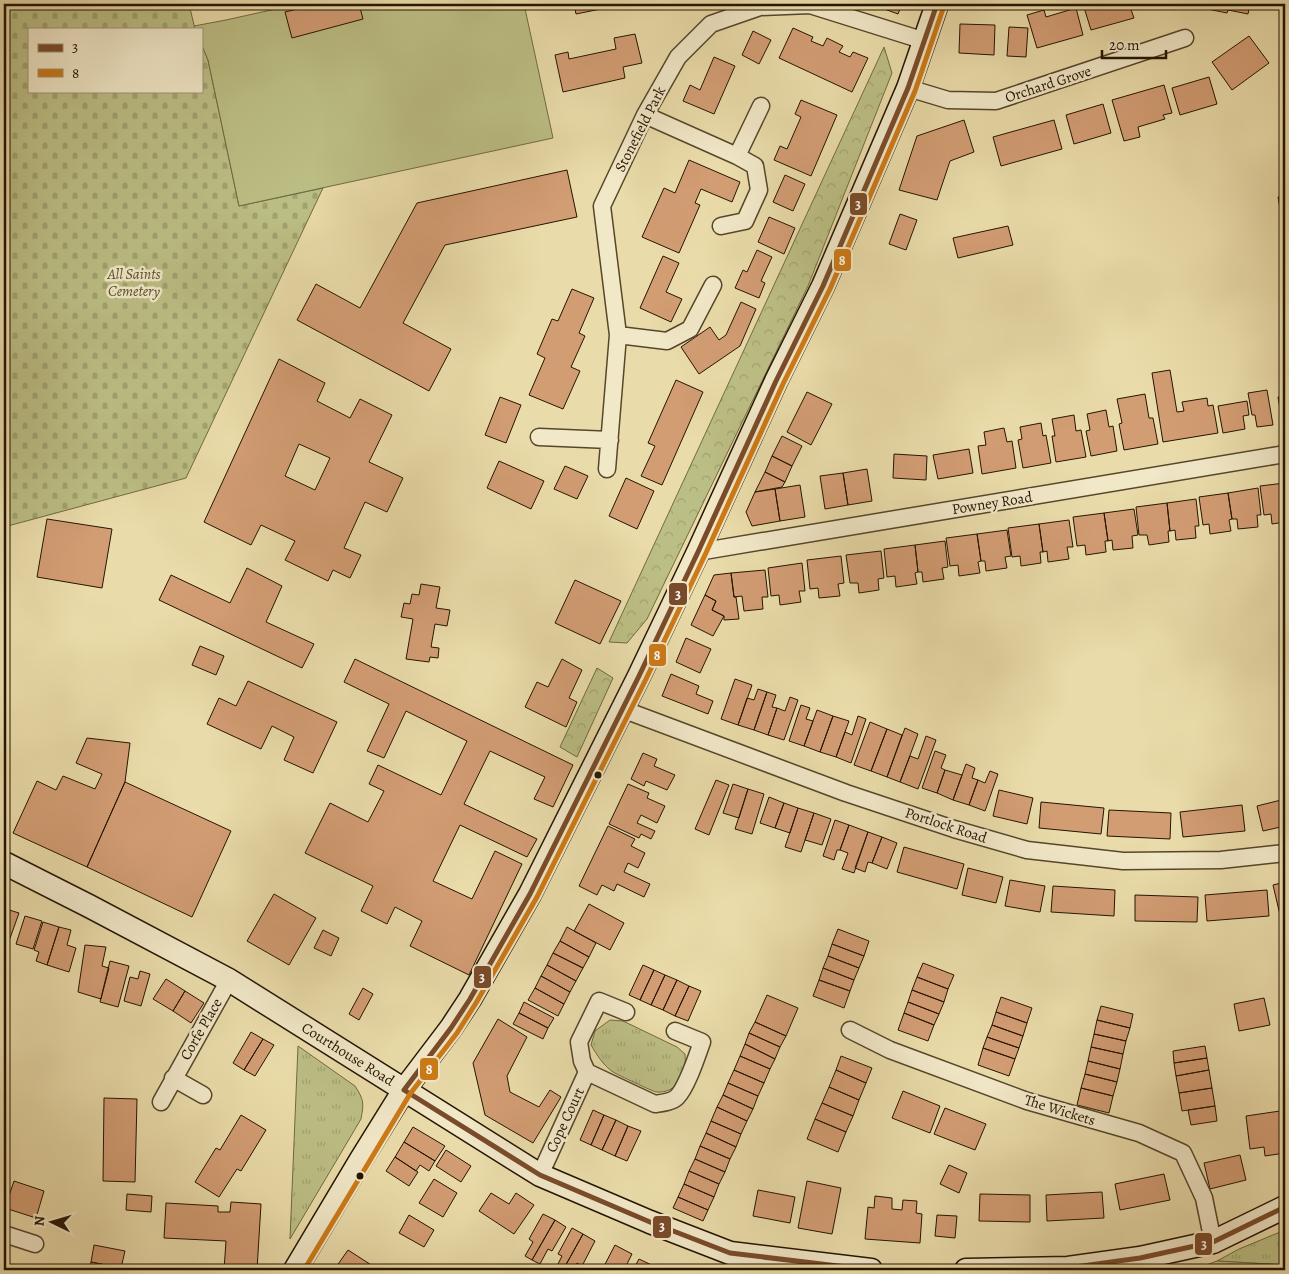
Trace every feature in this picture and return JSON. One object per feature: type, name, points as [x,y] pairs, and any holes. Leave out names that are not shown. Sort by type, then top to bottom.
[{"type":"street","points":[[295,1270],[404,1090],[452,1028],[530,894],[698,552],[776,381],[823,286],[908,88],[937,4]]},
{"type":"street","name":"Stonefield Park","points":[[607,469],[618,335],[602,206],[645,115],[678,57],[710,24],[760,7],[810,5],[925,41]]},
{"type":"street","name":"Orchard Grove","points":[[908,88],[948,100],[996,101],[1185,38]]},
{"type":"street","points":[[737,156],[761,106]]},
{"type":"street","points":[[645,115],[737,156],[755,166],[758,190],[744,221],[722,226]]},
{"type":"street","points":[[618,335],[667,340],[690,329],[713,285]]},
{"type":"street","points":[[539,437],[610,440]]},
{"type":"street","name":"Powney Road","points":[[698,552],[1285,454]]},
{"type":"street","name":"Portlock Road","points":[[622,709],[846,793],[954,829],[1028,850],[1123,861],[1221,860],[1285,853]]},
{"type":"street","name":"Courthouse Road","points":[[4,863],[229,980],[540,1175],[750,1263],[871,1270]]},
{"type":"street","name":"Corfe Place","points":[[161,1102],[229,980]]},
{"type":"street","points":[[587,1072],[582,1061],[579,1042],[599,1000],[626,1012]]},
{"type":"street","name":"The Wickets","points":[[850,1030],[890,1050],[1027,1101],[1139,1134],[1183,1153],[1204,1198],[1213,1242]]},
{"type":"street","name":"Cope Court","points":[[540,1175],[587,1072],[654,1104],[677,1098],[684,1086],[702,1042],[675,1031]]},
{"type":"street","name":"Corfe Place","points":[[173,1078],[203,1096]]},
{"type":"street","points":[[966,1270],[1068,1268],[1140,1258],[1213,1242],[1285,1207]]},
{"type":"street","points":[[4,1234],[34,1244]]},
{"type":"green space","name":"All Saints Cemetery","points":[[4,4],[189,4],[195,28],[28,28],[28,92],[202,92],[202,45],[208,60],[239,206],[323,188],[186,478],[4,527]]},
{"type":"green space","points":[[298,4],[524,4],[553,138],[239,206],[208,60],[202,45],[202,28],[195,28],[194,26]]},
{"type":"green space","points":[[884,47],[892,73],[808,286],[647,619],[627,643],[609,642]]},
{"type":"green space","points":[[597,668],[613,678],[577,757],[560,747]]},
{"type":"green space","points":[[610,1020],[623,1021],[677,1047],[685,1054],[683,1074],[675,1086],[664,1092],[656,1092],[616,1074],[606,1066],[591,1045],[595,1031]]},
{"type":"green space","points":[[298,1046],[355,1086],[362,1098],[363,1105],[361,1119],[290,1239]]},
{"type":"green space","points":[[1285,1230],[1285,1265],[1217,1261],[1239,1249]]},
{"type":"green space","points":[[1217,1261],[1285,1265],[1285,1270],[1193,1270]]},
{"type":"building","points":[[318,4],[359,4],[363,19],[292,38],[285,12]]},
{"type":"building","points":[[574,4],[605,4],[606,8],[576,14]]},
{"type":"building","points":[[877,4],[902,4],[898,14],[876,6]]},
{"type":"building","points":[[1083,4],[1129,4],[1134,18],[1091,30]]},
{"type":"building","points":[[1198,4],[1250,4],[1248,14],[1228,10],[1227,13],[1198,7]]},
{"type":"building","points":[[1076,8],[1083,35],[1037,48],[1027,15],[1044,10],[1046,17]]},
{"type":"building","points":[[960,24],[995,25],[994,55],[959,53]]},
{"type":"building","points":[[1009,27],[1028,28],[1026,57],[1007,56]]},
{"type":"building","points":[[793,28],[813,37],[811,41],[823,46],[827,38],[843,46],[839,52],[850,57],[853,52],[868,58],[852,92],[779,58]]},
{"type":"building","points":[[753,31],[771,40],[759,64],[742,55]]},
{"type":"building","points":[[635,34],[642,63],[623,67],[625,78],[563,92],[555,55],[568,52],[569,59],[616,49],[614,38]]},
{"type":"building","points":[[1249,36],[1269,63],[1232,90],[1212,62]]},
{"type":"building","points":[[714,57],[735,66],[714,114],[683,101],[690,85],[700,90]]},
{"type":"building","points":[[1209,77],[1217,104],[1180,115],[1172,88]]},
{"type":"building","points":[[1164,85],[1172,113],[1163,115],[1165,119],[1138,127],[1140,137],[1124,141],[1112,100]]},
{"type":"building","points":[[801,100],[837,115],[811,176],[774,160],[780,146],[787,149],[801,117],[795,114]]},
{"type":"building","points":[[1103,104],[1111,133],[1074,144],[1066,115]]},
{"type":"building","points":[[964,120],[974,152],[950,161],[937,200],[899,190],[917,136]]},
{"type":"building","points":[[1054,120],[1062,149],[1001,166],[993,137]]},
{"type":"building","points":[[689,160],[740,182],[732,202],[701,189],[695,203],[700,205],[679,253],[642,237],[664,188],[675,193]]},
{"type":"building","points":[[567,170],[577,217],[445,245],[403,323],[451,349],[429,391],[297,320],[316,284],[360,308],[417,203]]},
{"type":"building","points":[[785,175],[805,184],[793,211],[773,202]]},
{"type":"building","points":[[1285,196],[1285,219],[1282,219],[1278,197]]},
{"type":"building","points":[[900,214],[917,220],[906,250],[889,244]]},
{"type":"building","points":[[769,217],[795,228],[784,254],[758,242]]},
{"type":"building","points":[[1008,226],[1013,245],[958,258],[953,238]]},
{"type":"building","points":[[757,250],[772,257],[761,281],[765,283],[759,298],[735,288],[743,270],[747,272]]},
{"type":"building","points":[[663,256],[679,263],[666,292],[682,299],[671,322],[640,308]]},
{"type":"building","points":[[572,289],[594,298],[579,333],[585,336],[571,367],[580,371],[563,409],[529,395],[545,358],[537,354],[552,319],[558,321]]},
{"type":"building","points":[[741,302],[756,309],[740,346],[699,374],[681,347],[710,327],[719,340],[726,335]]},
{"type":"building","points":[[279,359],[325,383],[317,401],[350,418],[360,399],[392,415],[369,462],[403,478],[387,512],[365,502],[344,548],[361,555],[350,578],[333,570],[328,581],[285,560],[295,541],[261,525],[251,545],[204,522]],"holes":[[[299,444],[330,458],[315,490],[285,476]]]},
{"type":"building","points":[[1170,370],[1177,412],[1184,411],[1182,402],[1207,398],[1208,406],[1213,405],[1218,433],[1163,442],[1152,373]]},
{"type":"building","points":[[676,380],[703,392],[662,485],[641,476],[655,446],[648,443]]},
{"type":"building","points":[[1267,390],[1273,425],[1257,427],[1255,415],[1252,415],[1248,393]]},
{"type":"building","points":[[807,392],[832,404],[811,445],[787,432]]},
{"type":"building","points":[[1145,394],[1149,418],[1153,418],[1158,444],[1124,450],[1119,424],[1122,423],[1117,399]]},
{"type":"building","points":[[1285,396],[1285,426],[1283,427],[1278,397]]},
{"type":"building","points":[[500,397],[521,405],[506,443],[485,435]]},
{"type":"building","points":[[1247,401],[1249,415],[1243,416],[1245,429],[1223,433],[1218,406]]},
{"type":"building","points":[[1106,410],[1109,427],[1113,426],[1117,451],[1091,456],[1086,431],[1090,430],[1087,414]]},
{"type":"building","points":[[1074,415],[1076,431],[1081,430],[1086,457],[1056,462],[1052,436],[1055,436],[1052,419]]},
{"type":"building","points":[[1041,423],[1043,436],[1046,435],[1051,463],[1023,468],[1018,440],[1022,439],[1020,427]]},
{"type":"building","points":[[1004,428],[1007,442],[1012,441],[1016,468],[982,474],[978,446],[986,445],[984,432]]},
{"type":"building","points":[[782,436],[802,446],[792,466],[772,456]]},
{"type":"building","points":[[969,449],[973,473],[938,479],[933,455]]},
{"type":"building","points":[[894,454],[927,456],[926,480],[893,478]]},
{"type":"building","points":[[772,456],[792,466],[785,482],[765,472]]},
{"type":"building","points":[[499,461],[544,481],[531,509],[487,488]]},
{"type":"building","points":[[565,466],[588,476],[577,499],[554,489]]},
{"type":"building","points":[[867,469],[872,501],[848,505],[843,473]]},
{"type":"building","points":[[765,472],[785,482],[782,487],[755,492]]},
{"type":"building","points":[[843,473],[848,505],[825,509],[820,476]]},
{"type":"building","points":[[626,478],[654,491],[637,529],[609,516]]},
{"type":"building","points":[[1285,483],[1285,522],[1272,524],[1271,514],[1264,515],[1260,486]]},
{"type":"building","points":[[800,485],[805,517],[780,521],[775,489]]},
{"type":"building","points":[[1258,488],[1261,515],[1257,515],[1258,527],[1238,529],[1237,519],[1232,519],[1228,493]]},
{"type":"building","points":[[775,489],[780,521],[752,526],[746,512],[755,492]]},
{"type":"building","points":[[1228,493],[1232,519],[1229,520],[1231,531],[1210,534],[1209,524],[1203,525],[1199,497]]},
{"type":"building","points":[[1196,499],[1199,526],[1195,526],[1196,538],[1176,540],[1175,530],[1170,531],[1167,503]]},
{"type":"building","points":[[1167,503],[1170,531],[1168,531],[1169,542],[1149,545],[1147,535],[1139,535],[1136,507]]},
{"type":"building","points":[[1134,509],[1138,535],[1132,536],[1133,548],[1113,550],[1112,540],[1108,541],[1104,513]]},
{"type":"building","points":[[1104,513],[1108,541],[1105,541],[1106,552],[1086,555],[1085,545],[1077,546],[1073,517]]},
{"type":"building","points":[[47,519],[112,529],[102,588],[37,577]]},
{"type":"building","points":[[1069,520],[1073,547],[1067,547],[1069,559],[1048,562],[1047,551],[1043,552],[1039,524]]},
{"type":"building","points":[[1039,524],[1043,552],[1040,552],[1041,563],[1021,566],[1020,556],[1012,557],[1008,528]]},
{"type":"building","points":[[1007,530],[1011,556],[1005,557],[1007,568],[986,571],[985,561],[981,561],[977,534]]},
{"type":"building","points":[[977,534],[981,561],[978,562],[980,573],[959,576],[958,565],[950,566],[946,538]]},
{"type":"building","points":[[945,541],[948,567],[942,568],[944,579],[923,582],[922,572],[918,572],[915,545]]},
{"type":"building","points":[[915,545],[918,572],[915,573],[917,584],[896,587],[895,576],[887,577],[884,549]]},
{"type":"building","points":[[881,551],[884,578],[878,579],[879,590],[859,593],[858,583],[850,583],[846,555]]},
{"type":"building","points":[[841,556],[844,583],[838,584],[840,596],[819,598],[818,588],[810,589],[807,560]]},
{"type":"building","points":[[802,563],[805,591],[799,591],[801,602],[780,605],[779,595],[771,596],[768,568]]},
{"type":"building","points":[[247,568],[282,586],[266,622],[314,644],[302,668],[159,600],[171,575],[230,603]]},
{"type":"building","points":[[765,570],[768,597],[762,597],[763,609],[744,611],[742,596],[734,597],[731,573]]},
{"type":"building","points":[[731,573],[739,619],[724,620],[724,616],[712,610],[716,601],[705,595],[714,575]]},
{"type":"building","points":[[575,580],[621,601],[600,644],[555,623]]},
{"type":"building","points":[[421,584],[440,587],[436,608],[450,610],[447,626],[435,624],[431,647],[439,648],[438,658],[430,657],[429,662],[406,659],[413,619],[401,617],[404,603],[410,604],[412,594],[419,595]]},
{"type":"building","points":[[705,595],[716,601],[712,610],[724,616],[713,636],[691,625]]},
{"type":"building","points":[[686,638],[711,649],[700,673],[676,662]]},
{"type":"building","points":[[200,646],[224,656],[216,675],[192,665]]},
{"type":"building","points":[[355,659],[573,765],[553,807],[534,799],[545,777],[490,751],[464,804],[537,839],[527,857],[460,825],[433,881],[472,899],[495,851],[522,864],[469,975],[410,946],[422,921],[395,907],[387,924],[361,911],[373,886],[305,853],[330,803],[368,822],[384,791],[369,784],[378,765],[441,795],[467,741],[406,711],[384,758],[367,751],[389,704],[344,682]]},
{"type":"building","points":[[562,659],[582,670],[569,698],[577,702],[566,727],[525,707],[537,682],[548,687]]},
{"type":"building","points":[[671,674],[699,686],[696,694],[713,701],[708,714],[662,696]]},
{"type":"building","points":[[735,679],[752,685],[738,725],[721,719]]},
{"type":"building","points":[[248,681],[337,722],[313,773],[284,760],[294,737],[272,726],[261,749],[207,724],[219,698],[236,706]]},
{"type":"building","points":[[758,689],[767,692],[754,730],[738,725],[747,698],[754,700]]},
{"type":"building","points":[[767,692],[776,695],[772,707],[777,708],[768,735],[754,730]]},
{"type":"building","points":[[790,697],[798,700],[784,740],[768,735],[777,708],[785,711]]},
{"type":"building","points":[[801,705],[810,708],[806,719],[813,721],[804,746],[789,741]]},
{"type":"building","points":[[817,710],[833,716],[820,752],[804,746]]},
{"type":"building","points":[[833,716],[849,721],[836,757],[820,752]]},
{"type":"building","points":[[858,716],[866,719],[851,763],[836,757],[845,732],[852,735]]},
{"type":"building","points":[[870,722],[887,729],[871,771],[854,765]]},
{"type":"building","points":[[905,728],[918,734],[900,782],[887,777]]},
{"type":"building","points":[[887,729],[902,735],[887,777],[871,771]]},
{"type":"building","points":[[926,736],[936,740],[918,789],[900,782],[910,756],[918,759]]},
{"type":"building","points":[[87,738],[130,743],[125,782],[87,867],[13,833],[37,781],[56,790],[63,776],[95,789],[102,774],[76,763]]},
{"type":"building","points":[[935,751],[946,755],[941,768],[945,770],[937,793],[922,788]]},
{"type":"building","points":[[643,753],[657,759],[654,766],[675,775],[667,790],[646,781],[644,786],[631,779]]},
{"type":"building","points":[[966,764],[975,768],[972,778],[978,780],[969,805],[953,800]]},
{"type":"building","points":[[945,770],[962,775],[953,800],[937,793]]},
{"type":"building","points":[[990,771],[998,774],[985,811],[969,805],[978,780],[985,783]]},
{"type":"building","points":[[716,780],[729,785],[709,835],[695,829]]},
{"type":"building","points":[[125,782],[231,831],[192,917],[87,867]]},
{"type":"building","points":[[628,784],[649,793],[647,798],[665,806],[657,823],[641,815],[637,823],[655,831],[651,839],[641,834],[639,838],[609,824]]},
{"type":"building","points":[[733,784],[748,789],[739,818],[723,813]]},
{"type":"building","points":[[748,789],[764,794],[752,834],[735,829]]},
{"type":"building","points":[[999,790],[1033,798],[1027,824],[993,816]]},
{"type":"building","points":[[769,797],[784,803],[775,828],[760,823]]},
{"type":"building","points":[[1285,799],[1285,826],[1263,831],[1257,806]]},
{"type":"building","points":[[1041,802],[1104,808],[1101,834],[1039,828]]},
{"type":"building","points":[[784,803],[798,808],[790,833],[775,828]]},
{"type":"building","points":[[1242,805],[1245,831],[1183,837],[1180,812]]},
{"type":"building","points":[[798,808],[814,813],[801,852],[785,847]]},
{"type":"building","points":[[1109,810],[1171,813],[1170,839],[1107,836]]},
{"type":"building","points":[[814,813],[831,819],[822,845],[805,840]]},
{"type":"building","points":[[835,820],[849,825],[840,850],[837,850],[834,860],[823,856]]},
{"type":"building","points":[[849,825],[868,832],[854,873],[842,869],[848,853],[840,850]]},
{"type":"building","points":[[608,826],[635,839],[631,846],[645,853],[638,868],[628,863],[624,872],[650,884],[644,897],[617,884],[614,891],[602,885],[597,895],[579,886]]},
{"type":"building","points":[[868,832],[882,837],[872,863],[868,862],[865,872],[855,868]]},
{"type":"building","points":[[882,837],[897,843],[887,869],[872,863]]},
{"type":"building","points":[[904,847],[964,864],[957,889],[897,872]]},
{"type":"building","points":[[968,868],[1003,877],[996,903],[962,895]]},
{"type":"building","points":[[1010,880],[1045,886],[1040,912],[1005,906]]},
{"type":"building","points":[[1285,882],[1285,914],[1280,915],[1273,885]]},
{"type":"building","points":[[1053,886],[1115,890],[1114,916],[1051,912]]},
{"type":"building","points":[[1267,890],[1269,916],[1207,921],[1205,895]]},
{"type":"building","points":[[274,894],[316,918],[289,965],[247,941]]},
{"type":"building","points":[[1135,895],[1198,897],[1197,922],[1135,921]]},
{"type":"building","points":[[589,904],[624,923],[610,950],[574,931]]},
{"type":"building","points":[[6,909],[19,913],[9,941],[6,940],[4,945],[4,915]]},
{"type":"building","points":[[25,916],[42,921],[33,949],[16,944]]},
{"type":"building","points":[[43,922],[59,927],[47,965],[36,961],[39,952],[34,950]]},
{"type":"building","points":[[59,927],[71,930],[67,945],[76,948],[69,972],[47,965]]},
{"type":"building","points":[[567,927],[596,943],[589,957],[560,941]]},
{"type":"building","points":[[838,929],[869,941],[864,956],[832,944]]},
{"type":"building","points":[[323,930],[339,938],[331,956],[314,948]]},
{"type":"building","points":[[560,941],[589,957],[583,968],[553,953]]},
{"type":"building","points":[[832,944],[864,956],[859,968],[828,956]]},
{"type":"building","points":[[85,945],[106,947],[102,966],[109,968],[101,999],[78,992]]},
{"type":"building","points":[[553,953],[583,968],[576,981],[547,965]]},
{"type":"building","points":[[828,956],[859,968],[854,980],[823,968]]},
{"type":"building","points":[[110,961],[129,966],[118,1007],[100,1002]]},
{"type":"building","points":[[923,963],[954,975],[948,989],[917,977]]},
{"type":"building","points":[[547,965],[576,981],[570,992],[541,976]]},
{"type":"building","points":[[643,965],[654,970],[640,1000],[629,995]]},
{"type":"building","points":[[823,968],[854,980],[850,991],[819,980]]},
{"type":"building","points":[[654,970],[665,975],[651,1005],[640,1000]]},
{"type":"building","points":[[140,971],[150,974],[141,1006],[124,1001],[130,977],[138,979]]},
{"type":"building","points":[[665,975],[677,980],[663,1010],[651,1005]]},
{"type":"building","points":[[541,976],[570,992],[564,1004],[535,988]]},
{"type":"building","points":[[917,977],[948,989],[944,1002],[912,990]]},
{"type":"building","points":[[166,979],[185,991],[173,1011],[153,999]]},
{"type":"building","points":[[677,980],[689,986],[675,1016],[663,1010]]},
{"type":"building","points":[[819,980],[850,991],[844,1008],[813,996]]},
{"type":"building","points":[[689,986],[701,991],[688,1021],[675,1016]]},
{"type":"building","points":[[363,988],[373,994],[359,1020],[349,1014]]},
{"type":"building","points":[[535,988],[564,1004],[558,1016],[528,1000]]},
{"type":"building","points":[[912,990],[944,1002],[939,1014],[908,1002]]},
{"type":"building","points":[[185,991],[204,1003],[191,1023],[173,1011]]},
{"type":"building","points":[[767,995],[798,1008],[786,1036],[755,1022]]},
{"type":"building","points":[[1001,997],[1032,1008],[1027,1023],[996,1012]]},
{"type":"building","points":[[1264,998],[1270,1025],[1239,1031],[1234,1004]]},
{"type":"building","points":[[524,1002],[554,1018],[548,1028],[519,1013]]},
{"type":"building","points":[[908,1002],[939,1014],[934,1025],[904,1013]]},
{"type":"building","points":[[1101,1006],[1133,1014],[1130,1028],[1097,1020]]},
{"type":"building","points":[[996,1012],[1027,1023],[1023,1036],[992,1025]]},
{"type":"building","points":[[519,1013],[548,1028],[543,1039],[513,1024]]},
{"type":"building","points":[[904,1013],[934,1025],[928,1041],[898,1030]]},
{"type":"building","points":[[498,1019],[527,1037],[507,1076],[510,1092],[539,1107],[550,1090],[561,1097],[533,1143],[485,1115],[473,1063]]},
{"type":"building","points":[[1097,1020],[1130,1028],[1126,1041],[1094,1034]]},
{"type":"building","points":[[755,1022],[786,1036],[780,1047],[749,1033]]},
{"type":"building","points":[[992,1025],[1023,1036],[1019,1048],[987,1037]]},
{"type":"building","points":[[251,1032],[263,1039],[244,1070],[233,1063]]},
{"type":"building","points":[[749,1033],[780,1047],[775,1059],[745,1044]]},
{"type":"building","points":[[1094,1034],[1126,1041],[1123,1054],[1091,1047]]},
{"type":"building","points":[[987,1037],[1019,1048],[1015,1059],[983,1048]]},
{"type":"building","points":[[263,1039],[274,1045],[255,1076],[244,1070]]},
{"type":"building","points":[[745,1044],[775,1059],[770,1069],[740,1056]]},
{"type":"building","points":[[1205,1046],[1207,1058],[1174,1063],[1173,1051]]},
{"type":"building","points":[[1091,1047],[1123,1054],[1120,1069],[1088,1061]]},
{"type":"building","points":[[983,1048],[1015,1059],[1009,1076],[978,1065]]},
{"type":"building","points":[[740,1056],[770,1069],[764,1083],[734,1070]]},
{"type":"building","points":[[841,1056],[872,1068],[866,1083],[836,1070]]},
{"type":"building","points":[[1207,1058],[1209,1070],[1176,1076],[1174,1063]]},
{"type":"building","points":[[1088,1061],[1120,1069],[1117,1082],[1085,1074]]},
{"type":"building","points":[[734,1070],[764,1083],[758,1096],[728,1083]]},
{"type":"building","points":[[836,1070],[866,1083],[859,1100],[829,1087]]},
{"type":"building","points":[[1209,1070],[1212,1088],[1179,1093],[1176,1076]]},
{"type":"building","points":[[1085,1074],[1117,1082],[1113,1096],[1081,1088]]},
{"type":"building","points":[[728,1083],[758,1096],[753,1109],[723,1095]]},
{"type":"building","points":[[829,1087],[859,1100],[853,1116],[822,1103]]},
{"type":"building","points":[[1081,1088],[1113,1096],[1109,1113],[1077,1105]]},
{"type":"building","points":[[1212,1088],[1215,1106],[1182,1111],[1179,1093]]},
{"type":"building","points":[[903,1091],[940,1106],[930,1133],[892,1118]]},
{"type":"building","points":[[723,1095],[753,1109],[747,1121],[717,1107]]},
{"type":"building","points":[[104,1098],[137,1099],[135,1182],[103,1181]]},
{"type":"building","points":[[822,1103],[853,1116],[846,1132],[815,1119]]},
{"type":"building","points":[[1215,1106],[1217,1121],[1191,1125],[1188,1110]]},
{"type":"building","points":[[717,1107],[747,1121],[741,1134],[711,1121]]},
{"type":"building","points":[[945,1108],[986,1124],[975,1150],[934,1134]]},
{"type":"building","points":[[593,1110],[604,1115],[591,1145],[580,1140]]},
{"type":"building","points":[[1280,1111],[1285,1153],[1265,1156],[1264,1147],[1250,1149],[1246,1116]]},
{"type":"building","points":[[241,1115],[266,1130],[241,1171],[237,1169],[219,1197],[195,1182],[216,1148],[220,1150]]},
{"type":"building","points":[[604,1115],[616,1120],[602,1150],[591,1145]]},
{"type":"building","points":[[815,1119],[846,1132],[838,1152],[807,1139]]},
{"type":"building","points":[[616,1120],[628,1126],[615,1156],[602,1150]]},
{"type":"building","points":[[711,1121],[741,1134],[736,1147],[706,1133]]},
{"type":"building","points":[[628,1126],[641,1131],[627,1161],[615,1156]]},
{"type":"building","points":[[413,1127],[445,1146],[435,1161],[404,1142]]},
{"type":"building","points":[[706,1133],[736,1147],[730,1159],[700,1146]]},
{"type":"building","points":[[404,1142],[435,1161],[429,1171],[420,1165],[416,1171],[395,1157]]},
{"type":"building","points":[[700,1146],[730,1159],[725,1172],[695,1159]]},
{"type":"building","points":[[446,1150],[471,1166],[461,1182],[436,1166]]},
{"type":"building","points":[[1240,1155],[1246,1180],[1210,1189],[1204,1163]]},
{"type":"building","points":[[395,1157],[418,1172],[409,1186],[386,1171]]},
{"type":"building","points":[[695,1159],[725,1172],[719,1184],[689,1171]]},
{"type":"building","points":[[949,1165],[967,1173],[959,1193],[940,1184]]},
{"type":"building","points":[[689,1171],[719,1184],[714,1197],[684,1184]]},
{"type":"building","points":[[1164,1174],[1170,1200],[1120,1210],[1115,1184]]},
{"type":"building","points":[[434,1179],[457,1193],[443,1217],[419,1203]]},
{"type":"building","points":[[14,1181],[44,1191],[36,1218],[5,1208]]},
{"type":"building","points":[[807,1181],[841,1188],[832,1234],[798,1228]]},
{"type":"building","points":[[684,1184],[714,1197],[708,1210],[678,1197]]},
{"type":"building","points":[[758,1190],[795,1197],[790,1223],[753,1216]]},
{"type":"building","points":[[1102,1192],[1104,1218],[1047,1221],[1046,1195]]},
{"type":"building","points":[[491,1193],[509,1204],[516,1193],[534,1205],[514,1234],[479,1211]]},
{"type":"building","points":[[127,1194],[152,1196],[151,1212],[126,1210]]},
{"type":"building","points":[[980,1194],[1030,1195],[1030,1222],[979,1221]]},
{"type":"building","points":[[875,1196],[892,1198],[892,1209],[902,1210],[903,1200],[917,1201],[916,1213],[922,1214],[920,1243],[865,1239],[868,1207],[874,1208]]},
{"type":"building","points":[[678,1197],[708,1210],[703,1221],[673,1208]]},
{"type":"building","points":[[231,1202],[261,1204],[257,1270],[224,1270],[226,1241],[164,1238],[166,1203],[218,1206],[218,1212],[230,1212]]},
{"type":"building","points":[[543,1214],[555,1220],[532,1260],[525,1256],[533,1242],[529,1239]]},
{"type":"building","points":[[409,1215],[434,1230],[424,1247],[399,1233]]},
{"type":"building","points":[[937,1215],[957,1216],[955,1238],[935,1236]]},
{"type":"building","points":[[555,1220],[566,1227],[552,1251],[548,1249],[540,1264],[532,1260]]},
{"type":"building","points":[[572,1228],[583,1234],[563,1270],[555,1270],[562,1256],[558,1254]]},
{"type":"building","points":[[583,1234],[595,1241],[582,1266],[577,1263],[574,1270],[563,1270]]},
{"type":"building","points":[[94,1245],[125,1251],[121,1268],[91,1262]]},
{"type":"building","points":[[615,1245],[632,1254],[624,1270],[602,1270]]},
{"type":"building","points":[[348,1250],[376,1268],[375,1270],[334,1270]]},
{"type":"building","points":[[639,1259],[662,1270],[633,1270]]},
{"type":"building","points":[[91,1262],[121,1268],[121,1270],[89,1270]]},
{"type":"transit line","name":"3","points":[[871,1270],[730,1253],[650,1222],[540,1175],[404,1090],[451,1028],[470,999],[530,894],[639,676],[776,381],[823,286],[908,88],[937,4]]},
{"type":"transit line","name":"8","points":[[304,1270],[410,1094],[457,1033],[476,1003],[537,897],[646,679],[783,384],[830,289],[915,91],[944,6]]},
{"type":"transit line","name":"3","points":[[966,1270],[1068,1268],[1140,1258],[1213,1242],[1285,1207]]}]
